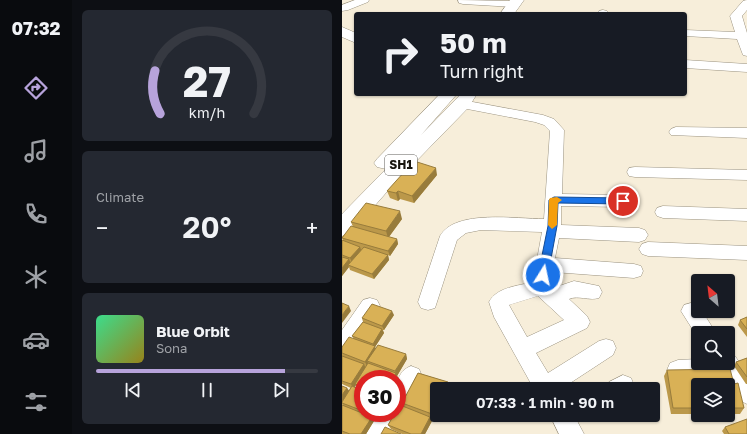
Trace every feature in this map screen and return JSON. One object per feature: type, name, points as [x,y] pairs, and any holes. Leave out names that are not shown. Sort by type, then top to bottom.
[{"type":"main road","points":[[515,8],[530,0]]},
{"type":"main road","points":[[342,31],[354,38]]},
{"type":"main road","name":"SH1","points":[[342,207],[458,98]]},
{"type":"main road","name":"SH1","points":[[342,228],[458,98]]},
{"type":"street","points":[[343,7],[364,0]]},
{"type":"street","points":[[464,1],[515,8]]},
{"type":"street","points":[[747,3],[736,16],[747,52]]},
{"type":"street","points":[[343,7],[354,14]]},
{"type":"street","points":[[687,33],[741,36]]},
{"type":"street","points":[[687,64],[747,68]]},
{"type":"street","points":[[458,98],[475,96]]},
{"type":"street","points":[[458,98],[538,118],[549,122],[557,130],[552,229],[546,264],[547,292],[580,322],[523,349]]},
{"type":"street","points":[[676,132],[747,133]]},
{"type":"street","points":[[635,172],[747,175]]},
{"type":"street","points":[[554,200],[623,201]]},
{"type":"street","points":[[663,212],[747,214]]},
{"type":"street","points":[[428,302],[449,236],[462,227],[481,224],[552,229],[644,242],[747,253]]},
{"type":"street","points":[[546,264],[634,271]]},
{"type":"street","points":[[542,382],[501,311],[499,302],[506,297],[574,289],[592,292]]},
{"type":"street","points":[[342,346],[370,306]]},
{"type":"street","points":[[555,382],[606,348]]},
{"type":"street","points":[[678,370],[691,369]]},
{"type":"street","points":[[732,370],[747,392]]},
{"type":"street","points":[[406,385],[411,376]]},
{"type":"street","points":[[378,434],[385,422]]},
{"type":"building","points":[[414,161],[436,168],[412,196],[398,191],[396,193],[387,191]]},
{"type":"building","points":[[366,203],[400,211],[386,231],[351,222]]},
{"type":"building","points":[[351,226],[397,239],[388,251],[342,238]]},
{"type":"building","points":[[342,240],[360,247],[350,258],[342,255]]},
{"type":"building","points":[[364,247],[388,255],[372,274],[348,265]]},
{"type":"building","points":[[342,257],[349,259],[342,268]]},
{"type":"building","points":[[342,303],[349,306],[342,315]]},
{"type":"building","points":[[372,304],[392,311],[382,326],[362,318]]},
{"type":"building","points":[[747,317],[747,329],[740,320]]},
{"type":"building","points":[[363,322],[382,329],[373,344],[352,336]]},
{"type":"building","points":[[349,337],[375,346],[365,362],[342,353],[342,347]]},
{"type":"building","points":[[378,345],[406,354],[396,370],[367,361]]},
{"type":"building","points":[[342,356],[364,364],[360,370],[354,370],[354,379],[351,384],[342,381]]},
{"type":"building","points":[[747,358],[747,377],[736,362]]},
{"type":"building","points":[[368,363],[388,370],[364,370]]},
{"type":"building","points":[[667,370],[730,370],[732,378],[691,378],[691,408],[673,408]]},
{"type":"building","points":[[418,373],[448,382],[430,382],[430,413],[406,404],[406,396]]},
{"type":"building","points":[[738,383],[744,408],[735,408],[735,384]]},
{"type":"building","points":[[342,386],[347,388],[342,395]]},
{"type":"building","points":[[352,386],[354,387],[354,408],[342,402]]},
{"type":"building","points":[[342,405],[354,410],[354,422],[369,422],[361,434],[350,434],[342,431]]},
{"type":"building","points":[[406,407],[430,417],[421,434],[411,434],[388,425],[390,422],[406,422]]},
{"type":"building","points":[[747,419],[747,434],[729,434],[725,427]]},
{"type":"building","points":[[385,427],[401,434],[381,434]]},
{"type":"slow traffic","points":[[552,225],[554,200],[557,200]]},
{"type":"route","points":[[543,275],[552,226],[554,200],[623,201]]}]
